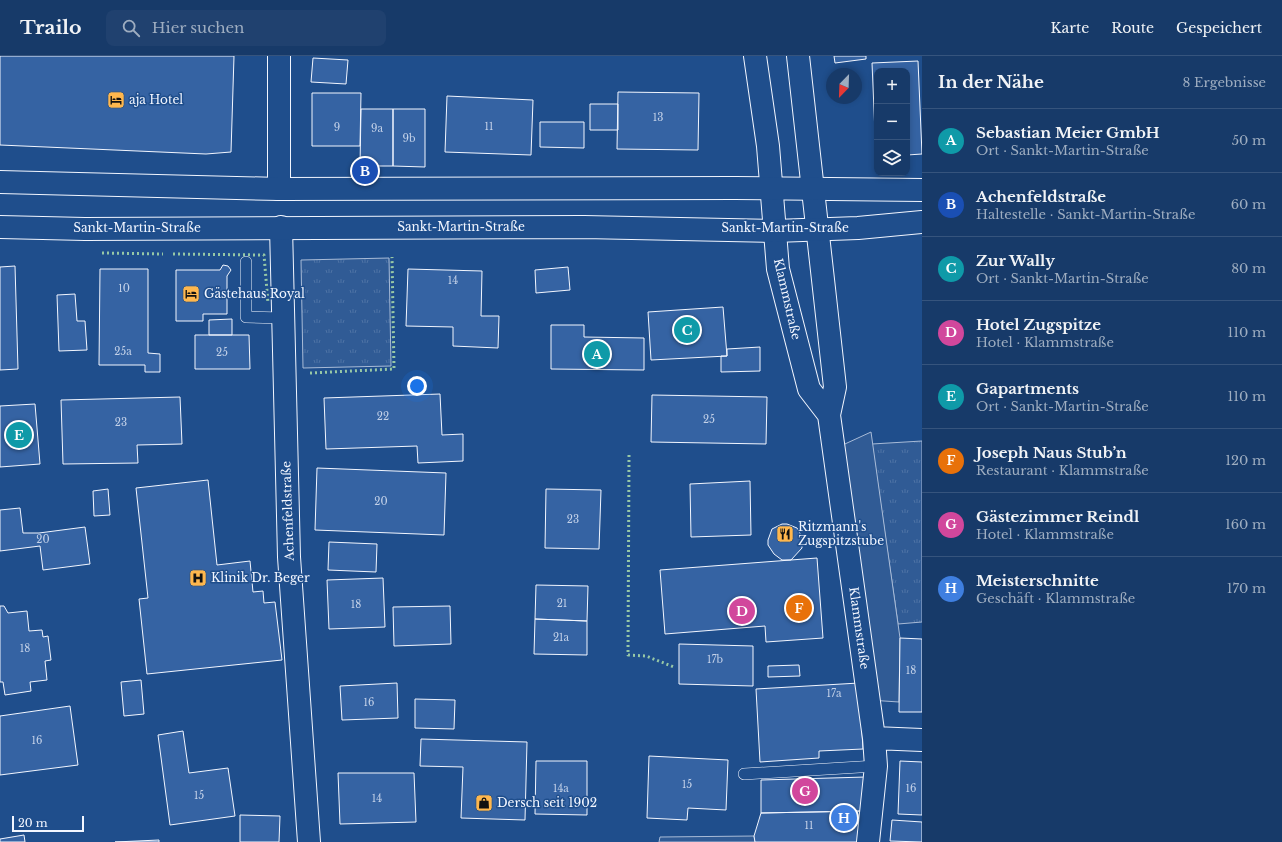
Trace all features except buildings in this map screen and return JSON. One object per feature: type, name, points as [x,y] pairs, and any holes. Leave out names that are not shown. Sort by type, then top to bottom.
[{"type":"street","points":[[279,56],[279,189]]},
{"type":"street","name":"Klammstraße","points":[[755,56],[768,146],[778,269],[809,389],[829,416]]},
{"type":"street","name":"Klammstraße","points":[[798,56],[835,388],[829,416],[874,738],[876,766],[868,842]]},
{"type":"street","points":[[0,182],[279,189],[922,190]]},
{"type":"street","name":"Sankt-Martin-Straße","points":[[0,226],[85,229],[281,227],[629,227],[775,231],[818,230],[922,222]]},
{"type":"street","name":"Achenfeldstraße","points":[[281,227],[289,558],[309,842]]},
{"type":"street","points":[[874,738],[922,740]]},
{"type":"lane","points":[[246,262],[246,317],[283,318]]},
{"type":"lane","points":[[744,774],[876,766]]},
{"type":"green space","points":[[389,258],[391,366],[303,368],[301,260]]},
{"type":"green space","points":[[922,441],[922,622],[898,624],[872,444]]},
{"type":"shaded area","points":[[871,432],[900,638],[899,702],[869,700],[834,449]]},
{"type":"shaded area","points":[[754,836],[755,842],[659,842],[660,837]]},
{"type":"hedge","points":[[102,253],[163,254]]},
{"type":"hedge","points":[[173,254],[264,255],[268,303]]},
{"type":"hedge","points":[[310,373],[394,369],[392,257]]},
{"type":"hedge","points":[[629,455],[628,655],[646,656],[674,667]]},
{"type":"place","name":"aja Hotel","points":[[116,100]]},
{"type":"place","name":"Achenfeldstraße","points":[[365,171]]},
{"type":"place","name":"Gästehaus Royal","points":[[191,294]]},
{"type":"place","name":"Zur Wally","points":[[687,330]]},
{"type":"place","name":"Sebastian Meier GmbH","points":[[597,354]]},
{"type":"place","name":"Gapartments","points":[[19,435]]},
{"type":"place","name":"Ritzmann's Zugspitzstube","points":[[785,534]]},
{"type":"place","name":"Klinik Dr. Beger","points":[[198,578]]},
{"type":"place","name":"Joseph Naus Stub’n","points":[[799,608]]},
{"type":"place","name":"Hotel Zugspitze","points":[[742,611]]},
{"type":"place","name":"Gästezimmer Reindl","points":[[805,791]]},
{"type":"place","name":"Dersch seit 1902","points":[[484,803]]},
{"type":"place","name":"Meisterschnitte","points":[[844,818]]}]
